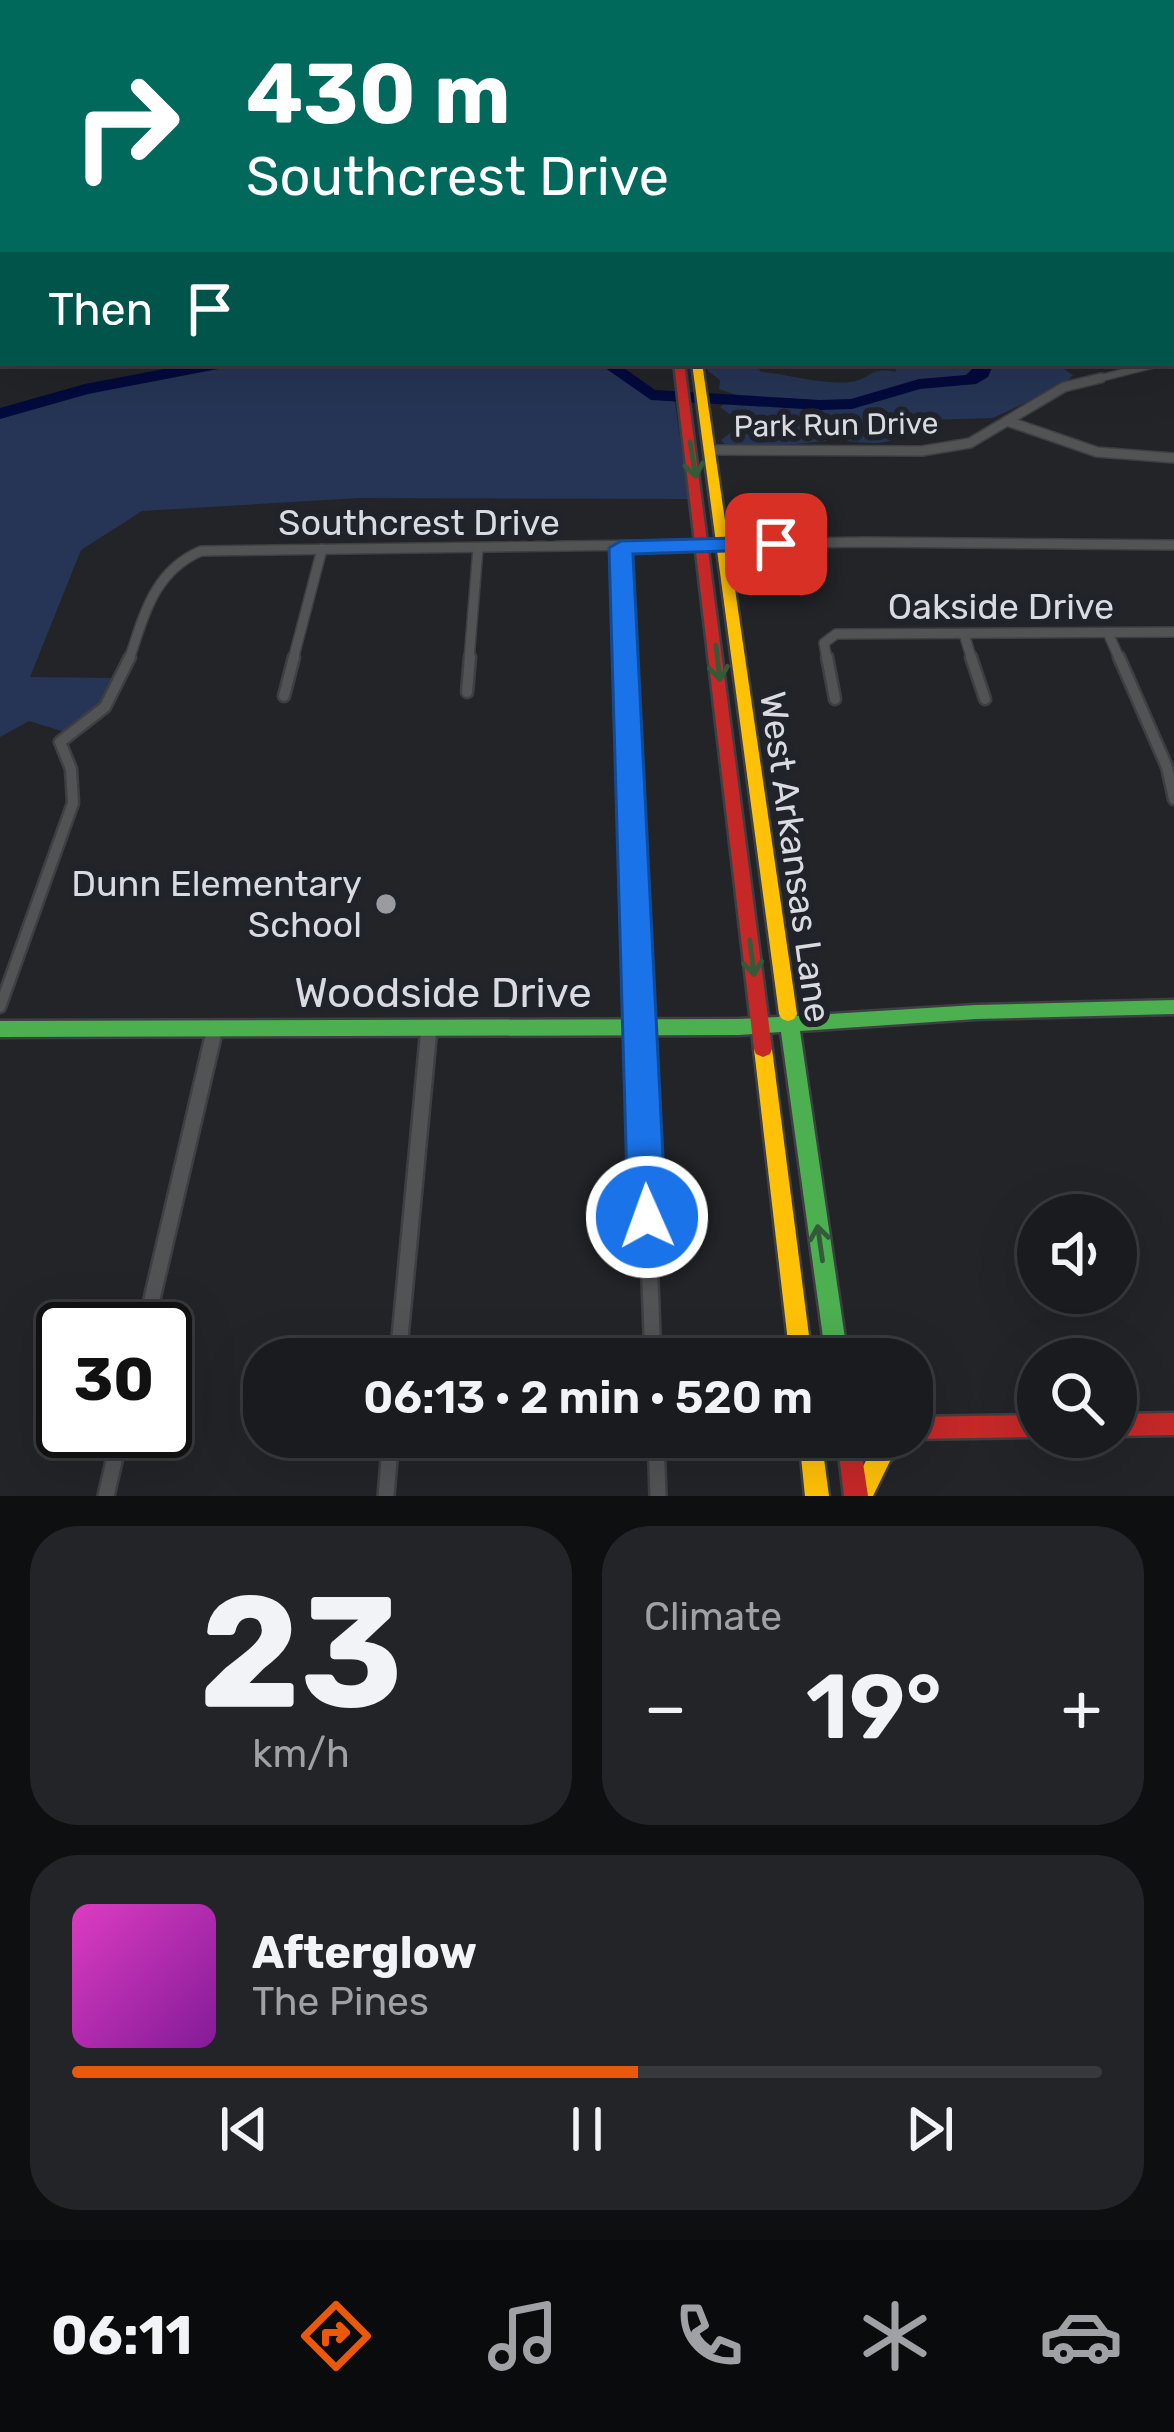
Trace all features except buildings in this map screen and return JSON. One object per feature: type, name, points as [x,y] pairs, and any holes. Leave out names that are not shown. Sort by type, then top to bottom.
[{"type":"main road","name":"West Arkansas Lane","points":[[689,366],[706,422],[833,1338]]},
{"type":"main road","name":"West Arkansas Lane","points":[[689,366],[687,422],[797,1338]]},
{"type":"main road","name":"Woodside Drive","points":[[0,1029],[760,1025],[1174,1006]]},
{"type":"main road","points":[[1137,1425],[1174,1424]]},
{"type":"main road","points":[[933,1430],[1017,1427]]},
{"type":"main road","points":[[812,1458],[817,1496]]},
{"type":"main road","points":[[852,1458],[858,1496]]},
{"type":"main road","points":[[858,1496],[879,1458]]},
{"type":"street","name":"Park Run Drive","points":[[710,450],[936,450],[970,443],[1064,387],[1148,366]]},
{"type":"street","points":[[1007,421],[1096,452],[1174,458]]},
{"type":"street","name":"Southcrest Drive","points":[[0,1007],[73,803],[71,769],[60,742],[105,707],[170,564],[201,551],[866,542],[1174,545]]},
{"type":"street","points":[[467,692],[478,548]]},
{"type":"street","points":[[621,548],[651,1338]]},
{"type":"street","points":[[284,696],[322,549]]},
{"type":"street","name":"Oakside Drive","points":[[835,700],[824,643],[828,636],[1174,632]]},
{"type":"street","points":[[1108,633],[1167,767],[1174,799]]},
{"type":"street","points":[[964,634],[985,699]]},
{"type":"street","points":[[151,1302],[214,1028]]},
{"type":"street","points":[[400,1338],[428,1028]]},
{"type":"street","points":[[106,1496],[115,1458]]},
{"type":"street","points":[[386,1496],[389,1458]]},
{"type":"street","points":[[657,1458],[658,1496]]},
{"type":"shaded area","points":[[207,366],[610,366],[651,395],[674,397],[689,499],[359,498],[142,511],[81,550],[30,677],[116,678],[97,707],[65,732],[29,721],[0,737],[0,414],[85,389]]},
{"type":"shaded area","points":[[707,366],[757,366],[761,372],[838,383],[880,371],[895,372],[898,366],[1060,366],[1073,375],[1063,385],[993,418],[895,421],[890,426],[901,436],[881,443],[835,440],[727,446],[721,440],[737,428],[761,424],[732,416],[720,407],[737,395],[719,389],[720,380]]},
{"type":"waterway","points":[[0,414],[85,389],[207,366]]},
{"type":"waterway","points":[[610,366],[651,395],[820,405],[852,404],[919,384],[970,380],[985,366]]},
{"type":"traffic: fast","points":[[0,1029],[739,1027],[976,1012],[1174,1007]]},
{"type":"traffic: fast","points":[[788,1014],[834,1338]]},
{"type":"traffic: slow","points":[[697,366],[788,1014]]},
{"type":"traffic: slow","points":[[763,1049],[798,1338]]},
{"type":"traffic: slow","points":[[812,1458],[817,1496]]},
{"type":"traffic: slow","points":[[860,1496],[879,1458]]},
{"type":"traffic: jam","points":[[679,366],[763,1049]]},
{"type":"traffic: jam","points":[[1137,1425],[1174,1424]]},
{"type":"traffic: jam","points":[[933,1428],[1017,1426]]},
{"type":"traffic: jam","points":[[851,1458],[856,1496]]},
{"type":"place","name":"Dunn Elementary School","points":[[386,904]]},
{"type":"route","points":[[647,1217],[621,548],[776,544]]}]
